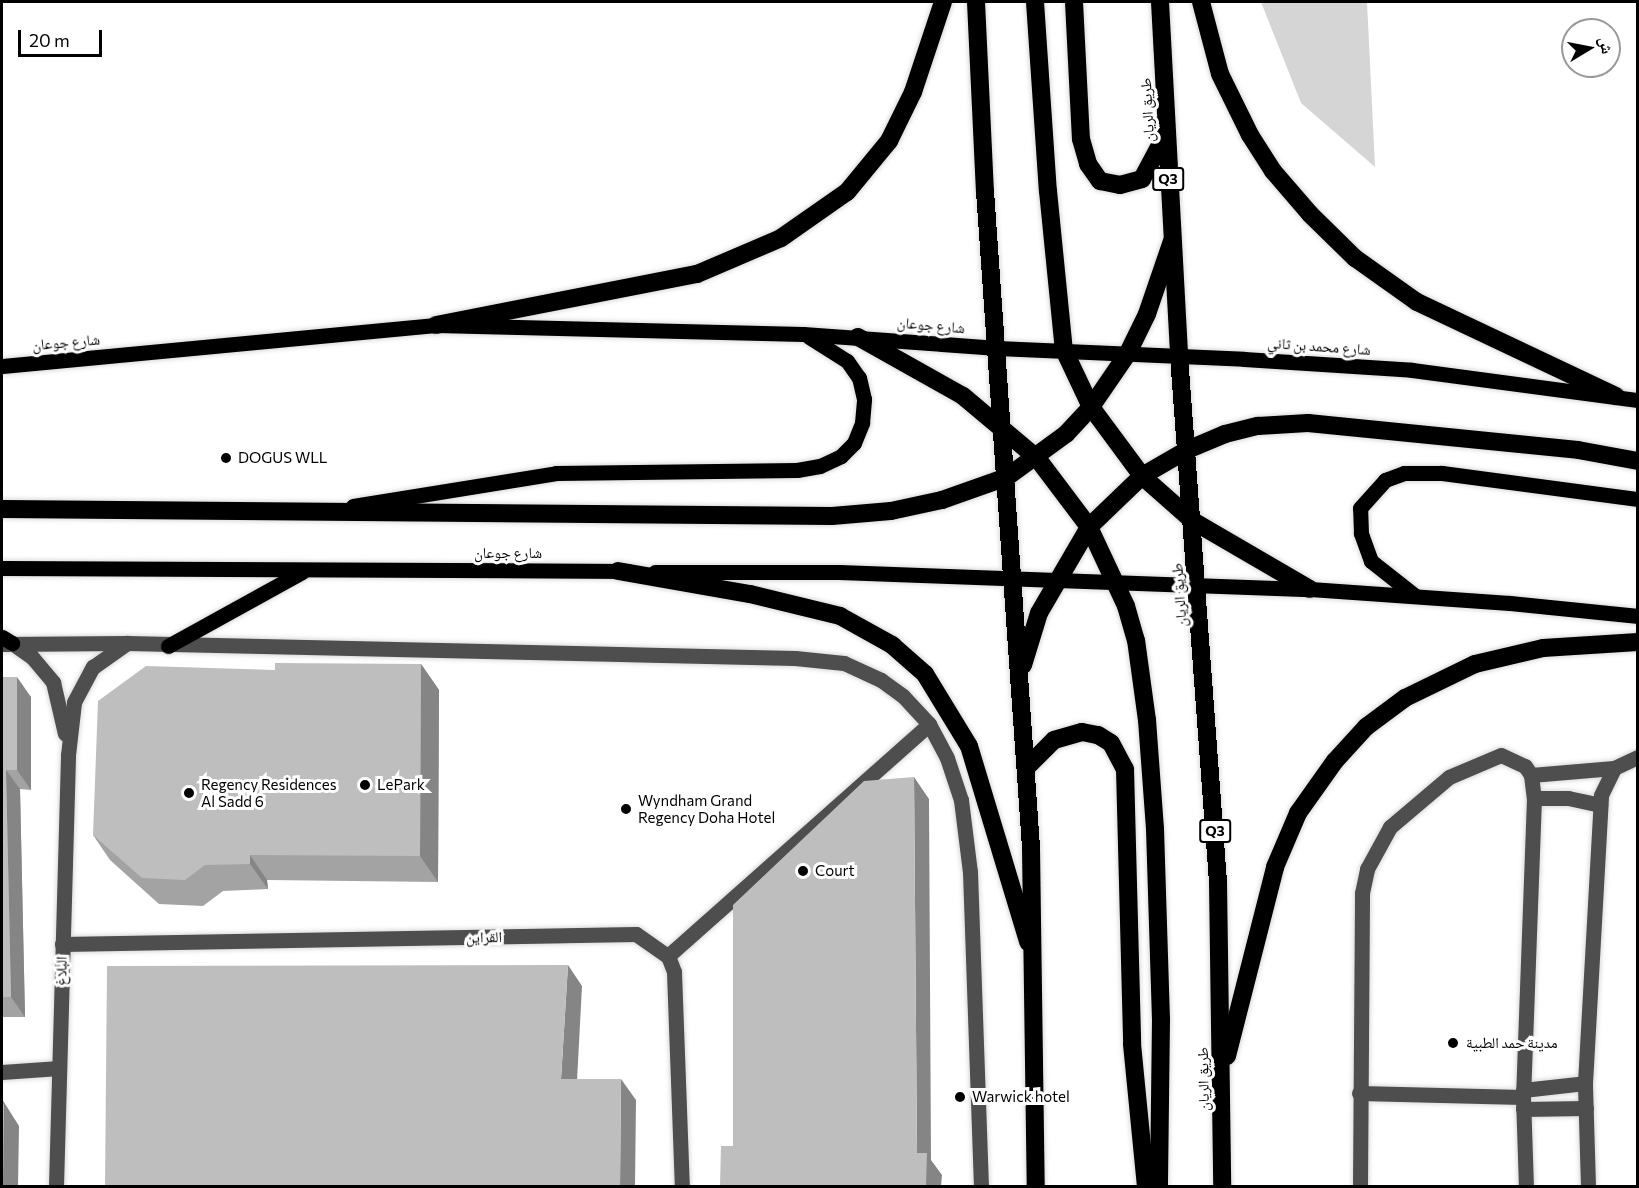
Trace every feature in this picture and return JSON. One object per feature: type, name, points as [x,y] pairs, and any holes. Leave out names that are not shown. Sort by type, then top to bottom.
[{"type":"highway","points":[[436,325],[697,274],[781,238],[847,192],[890,141],[913,92],[943,2]]},
{"type":"highway","points":[[976,2],[997,348],[1027,767],[1034,964],[1036,1186]]},
{"type":"highway","points":[[1035,2],[1048,191],[1064,350],[1091,407],[1142,476],[1192,521],[1310,589]]},
{"type":"highway","points":[[1074,2],[1080,139],[1088,164],[1100,181],[1120,185],[1142,179],[1166,135]]},
{"type":"highway","name":"طريق الريان","points":[[1160,2],[1179,356],[1213,790],[1222,1078],[1222,1186]]},
{"type":"highway","points":[[1201,2],[1220,74],[1250,135],[1273,171],[1302,206],[1355,258],[1417,302],[1616,396]]},
{"type":"highway","points":[[2,509],[832,516],[891,511],[932,502],[1007,477],[1037,458],[1091,407],[1128,352],[1147,314],[1172,241]]},
{"type":"highway","points":[[858,337],[916,367],[1003,426],[1037,458],[1089,527],[1116,582],[1136,640],[1152,796],[1161,1019],[1159,1186]]},
{"type":"highway","points":[[1021,672],[1039,613],[1089,527],[1142,476],[1187,450],[1225,434],[1258,426],[1308,423],[1578,450],[1638,461]]},
{"type":"highway","points":[[618,571],[750,594],[840,616],[892,645],[925,674],[969,746],[1034,964]]},
{"type":"highway","points":[[1222,1078],[1275,867],[1298,813],[1335,761],[1366,727],[1405,698],[1475,664],[1543,648],[1638,642]]},
{"type":"highway","points":[[1027,767],[1054,740],[1082,732],[1098,735],[1111,743],[1125,769],[1132,1044],[1146,1186]]},
{"type":"main road","name":"شارع جوعان","points":[[2,366],[436,325],[803,334],[997,348]]},
{"type":"main road","points":[[327,511],[556,473],[797,470],[820,466],[841,456],[854,443],[862,423],[864,399],[858,378],[847,361],[830,347],[803,334]]},
{"type":"main road","name":"شارع محمد بن ثاني","points":[[997,348],[1128,352],[1412,370],[1638,400]]},
{"type":"main road","points":[[1414,595],[1371,561],[1361,533],[1360,508],[1385,480],[1404,473],[1442,473],[1638,499]]},
{"type":"main road","name":"شارع جوعان","points":[[2,568],[839,572],[1014,578]]},
{"type":"main road","points":[[168,646],[303,571]]},
{"type":"main road","points":[[1014,578],[1414,595],[1638,616]]},
{"type":"street","points":[[5,641],[795,658],[844,663],[903,696],[929,724],[947,758],[961,800],[967,843],[979,1060],[981,1186]]},
{"type":"street","name":"البلاغ","points":[[5,641],[32,657],[53,682],[68,755]]},
{"type":"street","name":"البلاغ","points":[[56,1186],[68,755],[74,702],[81,682],[108,654],[127,642]]},
{"type":"street","points":[[682,1186],[675,972],[668,956],[929,724]]},
{"type":"street","points":[[1360,1186],[1362,892],[1376,847],[1390,827],[1449,777],[1480,761],[1501,755],[1510,757],[1531,775],[1534,798],[1523,1099],[1526,1186]]},
{"type":"street","points":[[1531,775],[1614,768],[1638,757]]},
{"type":"street","points":[[1588,1186],[1585,1083],[1600,805],[1603,786],[1614,768]]},
{"type":"street","points":[[1534,798],[1568,798],[1600,805]]},
{"type":"street","name":"القراين","points":[[62,944],[636,934],[668,956]]},
{"type":"street","points":[[2,1071],[59,1068]]},
{"type":"street","points":[[1523,1099],[1585,1083]]},
{"type":"street","points":[[1359,1093],[1523,1099],[1586,1108]]},
{"type":"shaded area","points":[[1261,2],[1367,2],[1375,167],[1301,103]]},
{"type":"building","points":[[275,663],[421,664],[420,856],[250,855],[250,864],[205,865],[185,880],[142,878],[93,835],[98,701],[146,666],[275,670]]},
{"type":"building","points":[[2,677],[17,677],[17,770],[6,770],[11,997],[2,997]]},
{"type":"building","points":[[914,777],[917,1153],[927,1153],[926,1186],[720,1186],[721,1146],[733,1146],[733,905],[864,781]]},
{"type":"building","points":[[568,965],[561,1079],[621,1079],[620,1186],[105,1186],[107,966]]},
{"type":"building","points":[[2,1101],[4,1105],[3,1186],[2,1186]]},
{"type":"place","name":"DOGUS WLL","points":[[226,458]]},
{"type":"place","name":"LePark","points":[[365,785]]},
{"type":"place","name":"Regency Residences Al Sadd 6","points":[[189,793]]},
{"type":"place","name":"Wyndham Grand Regency Doha Hotel","points":[[626,809]]},
{"type":"place","name":"Court","points":[[803,871]]},
{"type":"place","name":"مدينة حمد الطبية","points":[[1453,1043]]},
{"type":"place","name":"Warwick hotel","points":[[960,1097]]}]
